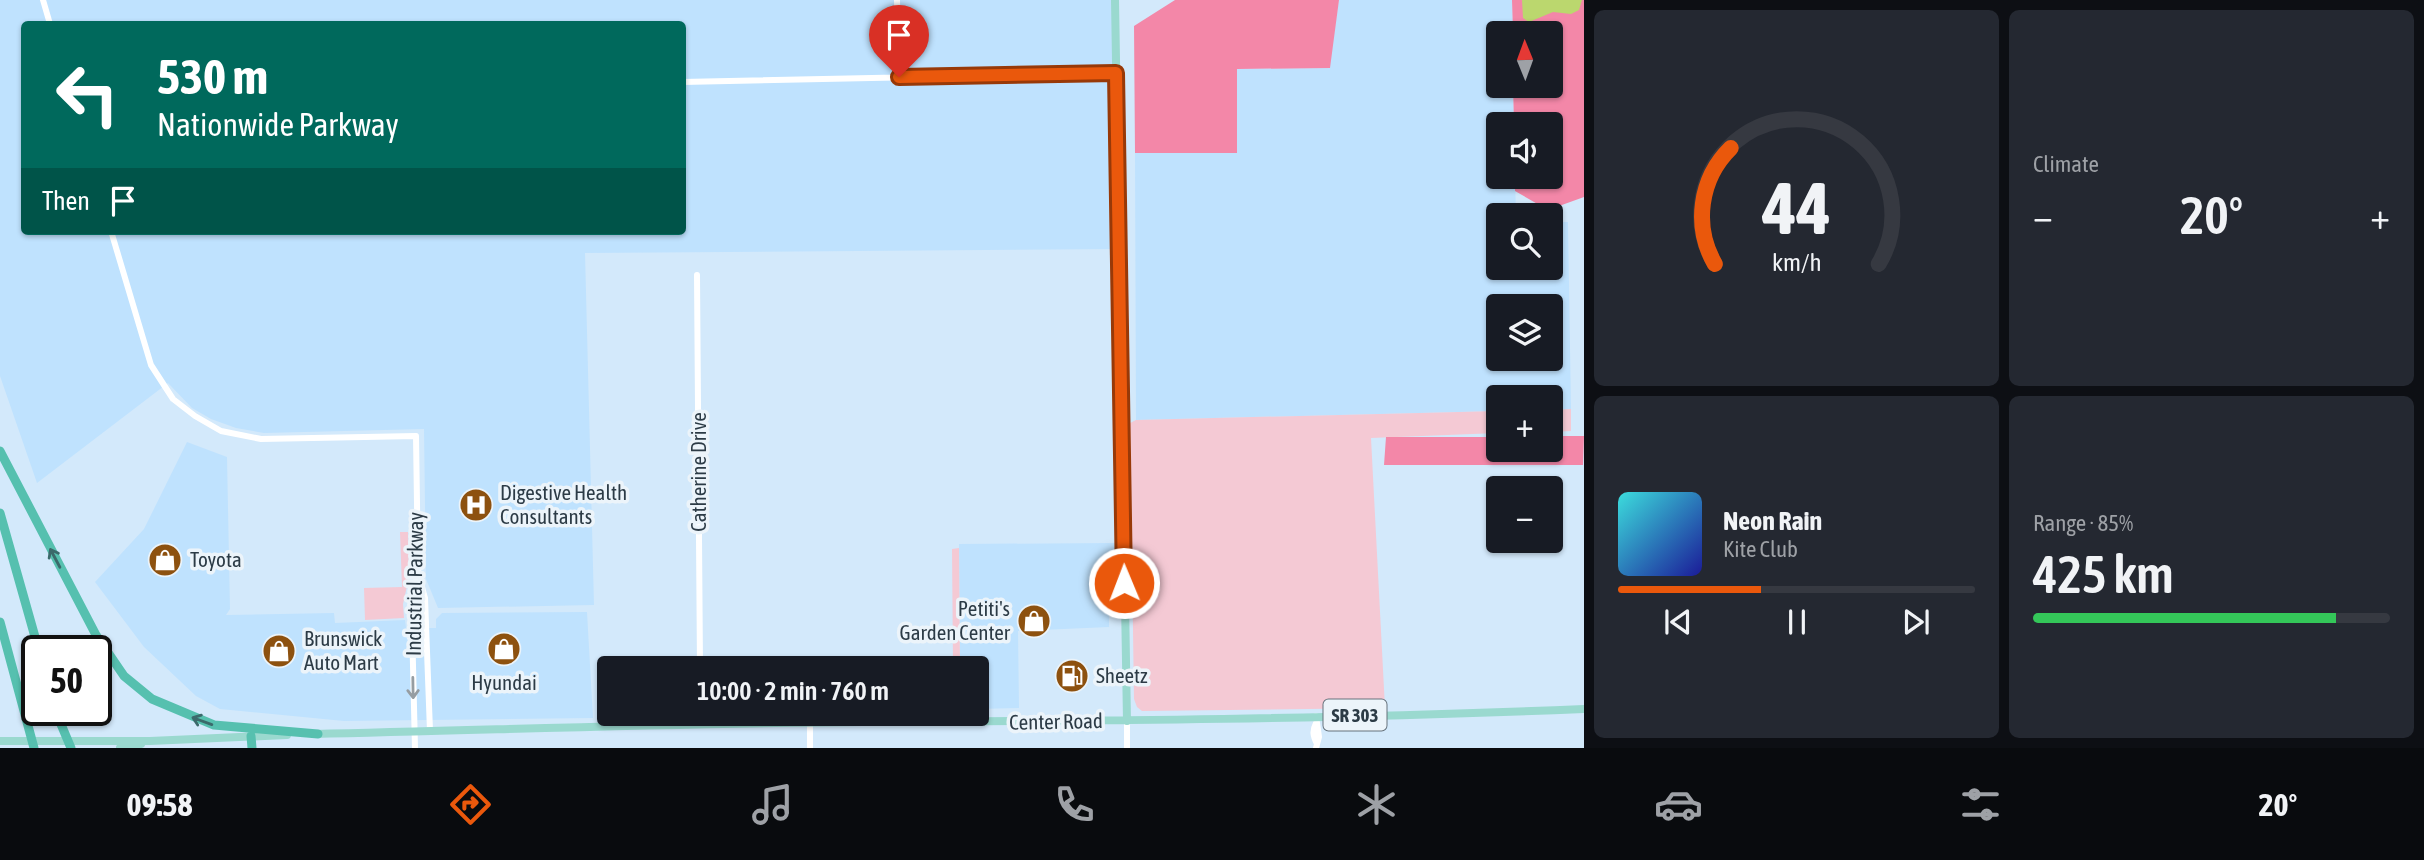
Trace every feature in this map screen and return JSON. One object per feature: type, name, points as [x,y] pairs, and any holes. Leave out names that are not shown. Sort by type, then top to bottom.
[{"type":"highway","points":[[0,451],[96,635],[124,676],[152,699],[214,725],[318,734]]},
{"type":"highway","points":[[0,513],[34,635]]},
{"type":"highway","points":[[0,622],[34,748]]},
{"type":"highway","points":[[60,726],[68,748]]},
{"type":"highway","points":[[251,736],[252,748]]},
{"type":"main road","points":[[1115,0],[1127,721]]},
{"type":"main road","name":"Center Road","points":[[989,722],[1316,720],[1584,709]]},
{"type":"main road","name":"Center Road","points":[[0,741],[150,741],[656,726]]},
{"type":"main road","name":"Center Road","points":[[120,748],[150,741]]},
{"type":"street","points":[[43,0],[49,21]]},
{"type":"street","points":[[897,0],[899,77]]},
{"type":"street","points":[[686,82],[1116,73]]},
{"type":"street","name":"Industrial Parkway","points":[[112,235],[151,365],[173,399],[195,416],[221,431],[261,439],[416,436],[418,571],[412,624],[415,748]]},
{"type":"street","name":"Catherine Drive","points":[[697,275],[700,656]]},
{"type":"street","points":[[418,571],[425,598],[429,731]]},
{"type":"street","points":[[1316,720],[1313,737],[1317,746]]},
{"type":"street","points":[[1127,721],[1128,748]]},
{"type":"street","points":[[810,726],[810,748]]},
{"type":"shaded area","points":[[0,0],[1114,0],[1119,249],[585,253],[594,605],[438,608],[426,579],[424,429],[264,433],[236,428],[211,419],[192,408],[168,383],[37,483],[0,376]]},
{"type":"shaded area","points":[[1175,0],[1339,0],[1330,68],[1237,69],[1237,153],[1135,153],[1134,26]]},
{"type":"shaded area","points":[[1339,0],[1512,0],[1513,21],[1486,21],[1486,98],[1513,98],[1514,112],[1486,112],[1486,189],[1515,189],[1516,203],[1486,203],[1486,280],[1563,280],[1563,222],[1568,222],[1571,409],[1563,409],[1563,385],[1486,385],[1486,411],[1136,420],[1135,153],[1237,152],[1237,69],[1329,68]]},
{"type":"shaded area","points":[[1512,0],[1584,0],[1584,197],[1563,205],[1536,203],[1515,189],[1563,189],[1563,112],[1514,112],[1513,98],[1563,98],[1563,21],[1513,21]]},
{"type":"shaded area","points":[[1522,0],[1582,0],[1579,10],[1571,14],[1553,12],[1531,21],[1523,18]]},
{"type":"shaded area","points":[[1563,409],[1571,409],[1571,431],[1563,431]]},
{"type":"shaded area","points":[[1486,411],[1486,433],[1371,438],[1385,708],[1142,711],[1137,707],[1134,699],[1130,423],[1136,420]]},
{"type":"shaded area","points":[[1563,436],[1584,436],[1583,465],[1384,465],[1386,437],[1486,437],[1486,462],[1563,462]]},
{"type":"shaded area","points":[[187,442],[227,457],[230,609],[226,615],[334,613],[335,623],[405,620],[406,628],[436,628],[436,619],[442,613],[587,612],[593,718],[344,721],[220,709],[196,696],[144,647],[95,582],[144,529]]},
{"type":"shaded area","points":[[400,532],[408,532],[409,577],[403,604],[404,618],[365,620],[364,588],[402,587]]},
{"type":"shaded area","name":"Petiti's Garden Center","points":[[1115,543],[1116,613],[1109,614],[1109,627],[1018,631],[1019,708],[989,709],[989,656],[960,656],[959,544]]},
{"type":"shaded area","points":[[959,548],[960,656],[953,656],[952,549]]},
{"type":"place","name":"Digestive Health Consultants","points":[[476,505]]},
{"type":"place","name":"Toyota","points":[[165,560]]},
{"type":"place","name":"Petiti's Garden Center","points":[[1034,621]]},
{"type":"place","name":"Hyundai","points":[[504,649]]},
{"type":"place","name":"Brunswick Auto Mart","points":[[279,651]]},
{"type":"place","name":"Sheetz","points":[[1072,676]]},
{"type":"route","points":[[899,77],[1116,73],[1124,583]]}]
